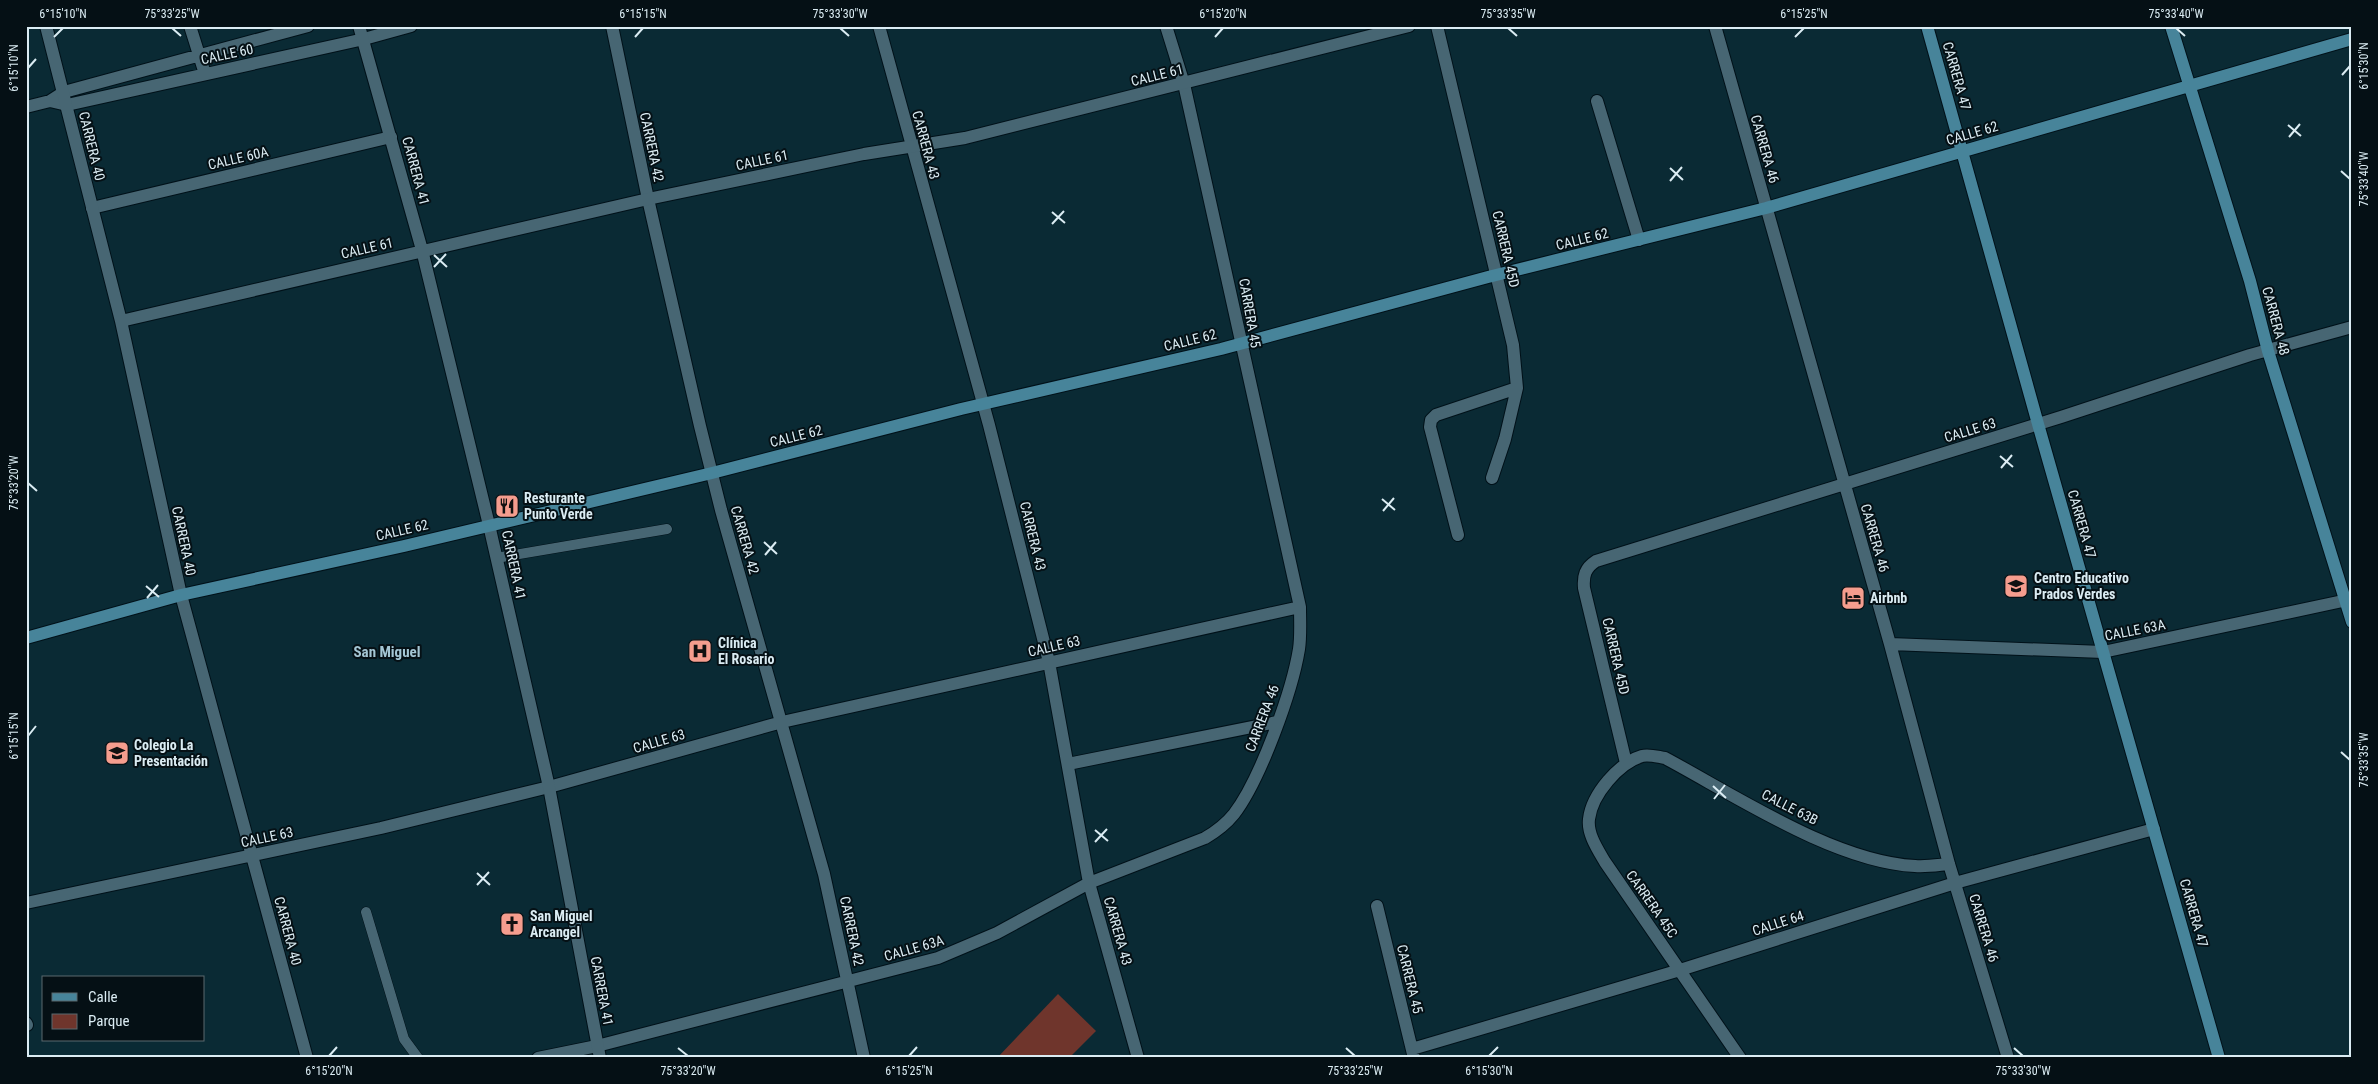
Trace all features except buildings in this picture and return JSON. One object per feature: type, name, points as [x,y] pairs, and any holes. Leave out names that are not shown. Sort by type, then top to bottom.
[{"type":"main road","name":"CARRERA 47","points":[[1927,26],[2038,424],[2219,1058]]},
{"type":"main road","name":"CARRERA 48","points":[[2171,26],[2250,281],[2268,352],[2348,600],[2352,622]]},
{"type":"main road","name":"CALLE 62","points":[[26,638],[181,595],[404,546],[489,524],[712,473],[1240,343],[1497,274],[1766,208],[2352,39]]},
{"type":"street","name":"CARRERA 40","points":[[46,26],[121,321],[181,595],[307,1058]]},
{"type":"street","points":[[190,26],[205,74]]},
{"type":"street","name":"CALLE 60","points":[[26,107],[50,101],[64,92],[308,26]]},
{"type":"street","name":"CARRERA 41","points":[[359,26],[422,250],[489,524],[549,787],[599,1052]]},
{"type":"street","name":"CALLE 60","points":[[50,101],[67,105],[364,39],[411,26]]},
{"type":"street","name":"CARRERA 42","points":[[612,26],[648,199],[712,473],[824,874],[864,1058]]},
{"type":"street","name":"CARRERA 43","points":[[879,26],[989,425],[1049,662],[1089,883],[1138,1058]]},
{"type":"street","name":"CARRERA 45","points":[[1166,26],[1184,84],[1229,279],[1240,343],[1300,607]]},
{"type":"street","name":"CALLE 61","points":[[121,321],[648,199],[911,145],[965,138],[1409,26]]},
{"type":"street","name":"CARRERA 45D","points":[[1437,26],[1513,345],[1518,388],[1505,439],[1492,478]]},
{"type":"street","name":"CARRERA 46","points":[[1715,26],[1843,484],[1890,644],[1949,864],[2008,1058]]},
{"type":"street","points":[[1596,101],[1639,240]]},
{"type":"street","name":"CALLE 60A","points":[[92,208],[391,137]]},
{"type":"street","name":"CALLE 63","points":[[1596,561],[2352,326]]},
{"type":"street","points":[[1458,535],[1430,427],[1431,420],[1436,415],[1518,388]]},
{"type":"street","name":"CARRERA 45D","points":[[1596,561],[1588,566],[1583,577],[1584,588],[1626,763]]},
{"type":"street","name":"CALLE 63A","points":[[1890,644],[2103,652],[2348,600]]},
{"type":"street","name":"CARRERA 46","points":[[1220,829],[1235,813],[1245,795],[1294,678],[1298,654],[1300,607]]},
{"type":"street","name":"CALLE 63","points":[[26,903],[381,828],[549,787],[782,722],[1300,607]]},
{"type":"street","points":[[1068,764],[1277,722]]},
{"type":"street","name":"CALLE 63B","points":[[1626,763],[1644,755],[1665,758],[1837,848],[1872,859],[1914,866],[1949,864]]},
{"type":"street","name":"CARRERA 45C","points":[[1626,763],[1608,782],[1596,800],[1589,820],[1593,840],[1605,862],[1740,1058]]},
{"type":"street","name":"CALLE 63A","points":[[538,1058],[599,1052],[847,981],[938,958],[967,948],[1089,883],[1205,838],[1220,829]]},
{"type":"street","name":"CALLE 64","points":[[1413,1053],[1955,883],[2154,829]]},
{"type":"street","name":"CARRERA 45","points":[[1377,906],[1413,1053]]},
{"type":"lane","points":[[496,558],[667,530]]},
{"type":"lane","points":[[366,912],[404,1039],[418,1058]]},
{"type":"green space","points":[[1058,994],[1096,1031],[1069,1058],[997,1058]]},
{"type":"place","name":"Resturante Punto Verde","points":[[507,506]]},
{"type":"place","name":"Centro Educativo Prados Verdes","points":[[2016,586]]},
{"type":"place","name":"Airbnb","points":[[1853,598]]},
{"type":"place","name":"Clínica El Rosario","points":[[700,651]]},
{"type":"place","name":"Colegio La Presentación","points":[[117,753]]},
{"type":"place","name":"San Miguel Arcangel","points":[[512,924]]},
{"type":"district","name":"San Miguel","points":[[387,652]]}]
